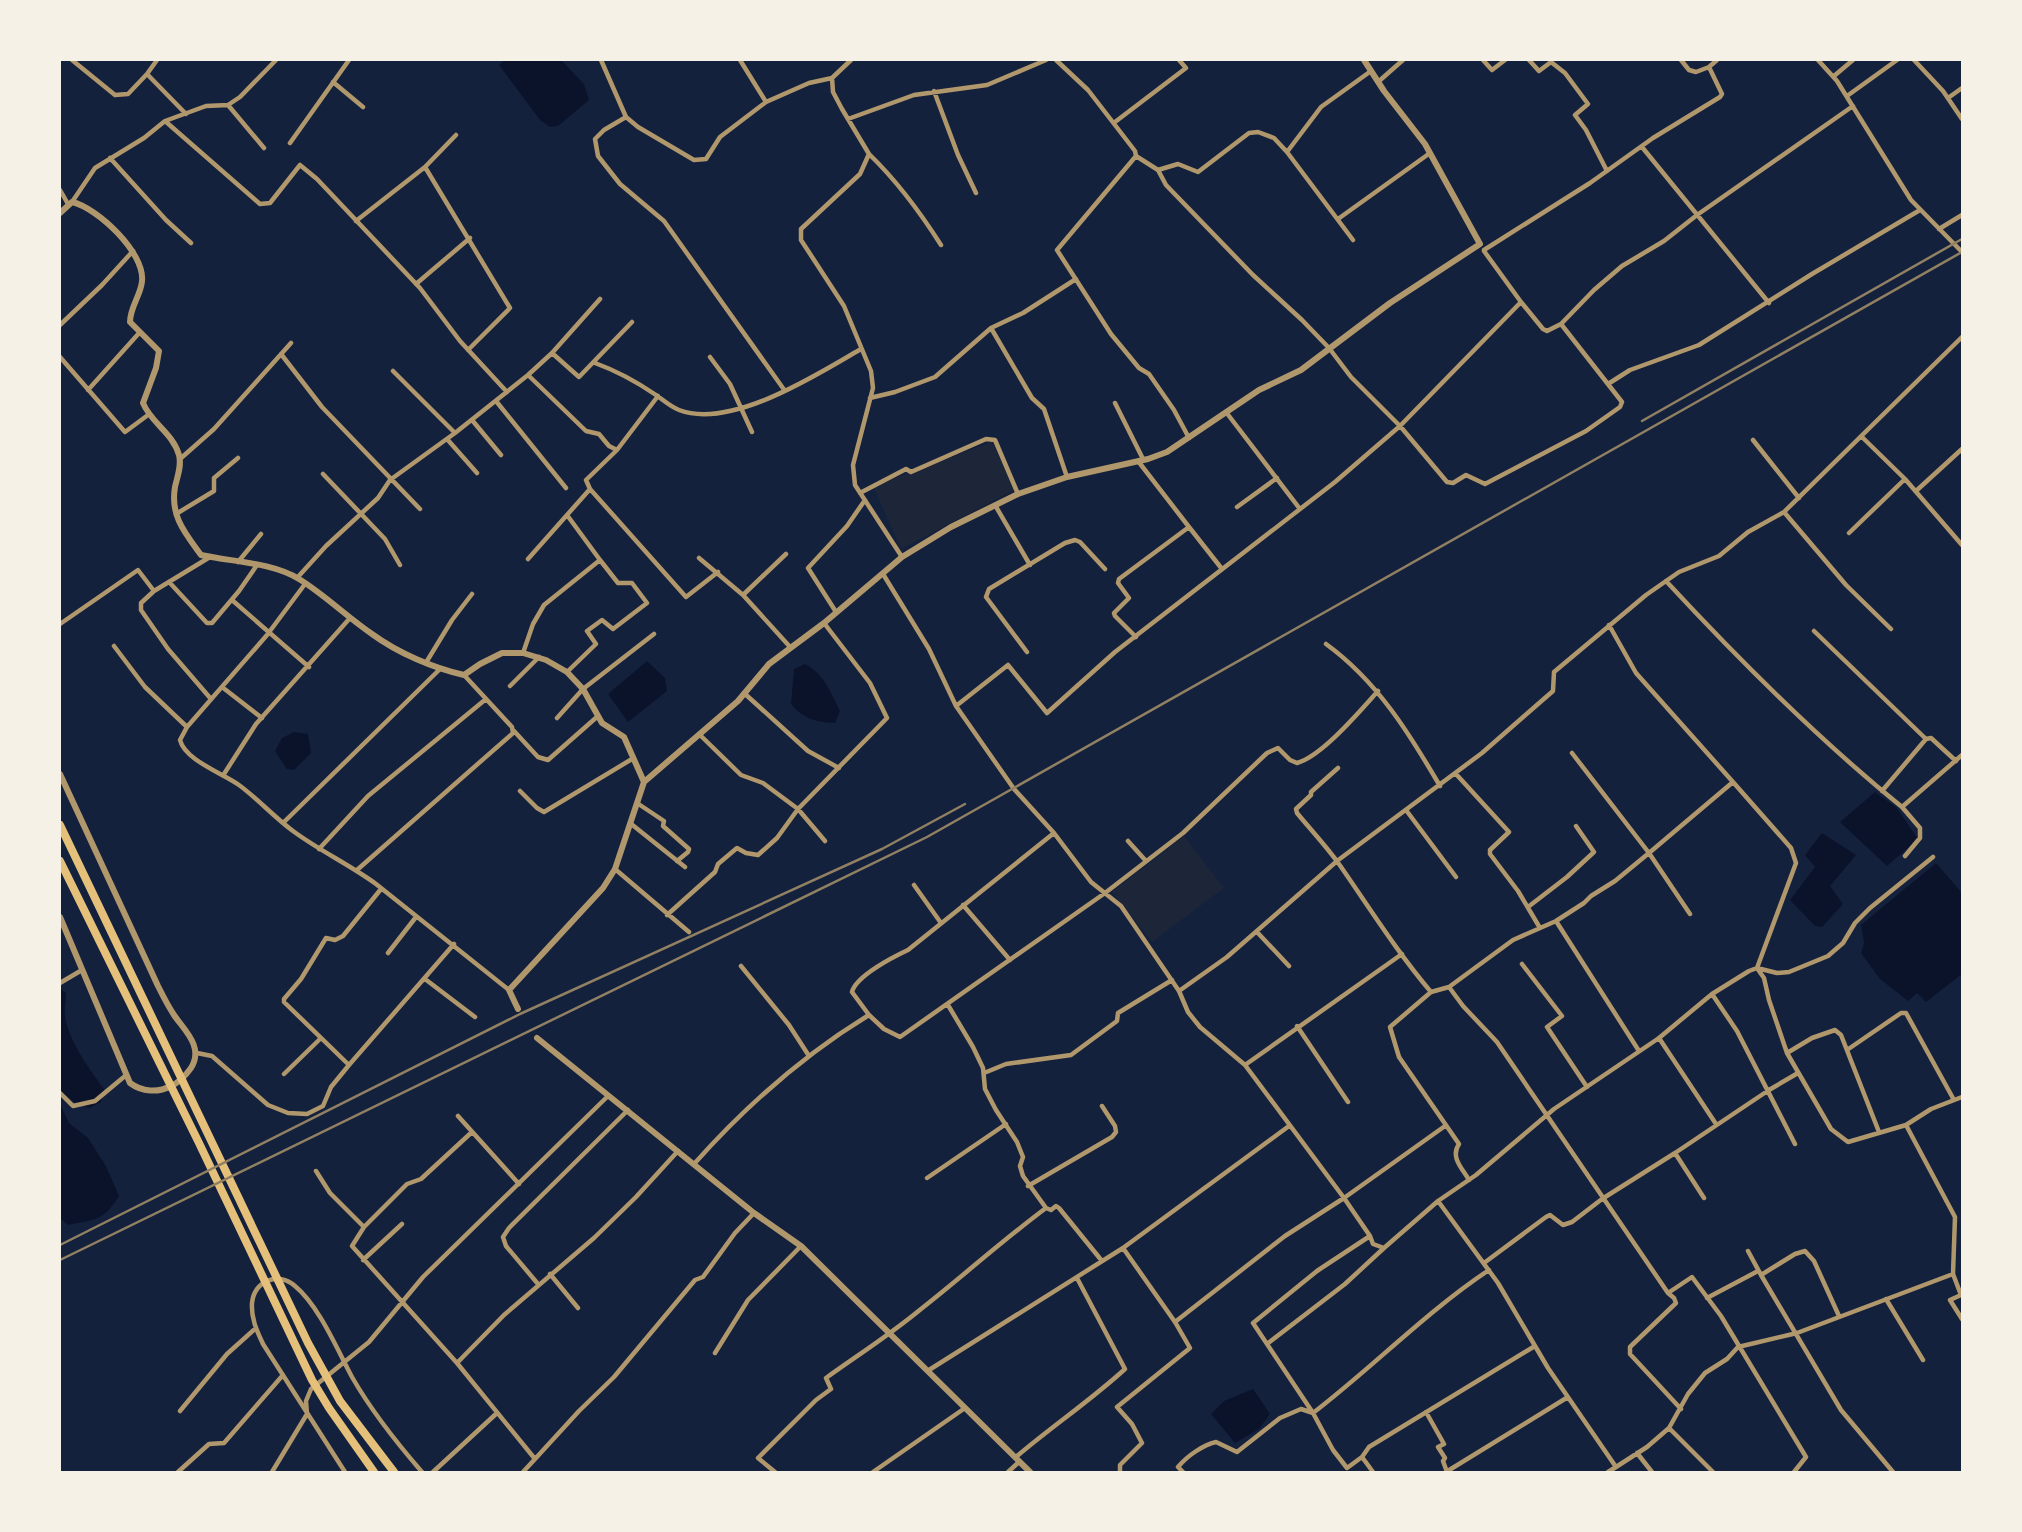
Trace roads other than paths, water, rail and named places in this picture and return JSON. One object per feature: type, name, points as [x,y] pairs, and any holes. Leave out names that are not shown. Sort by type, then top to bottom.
[{"type":"highway","points":[[60,825],[114,943],[219,1154],[308,1343],[340,1401],[394,1472]]},
{"type":"highway","points":[[60,861],[296,1347],[329,1408],[374,1472]]},
{"type":"street","points":[[72,60],[115,95],[128,94],[157,60]]},
{"type":"street","points":[[60,212],[70,203],[95,168],[144,138],[165,121],[206,106],[228,105],[240,97],[273,60]]},
{"type":"street","points":[[290,143],[349,60]]},
{"type":"street","points":[[601,60],[626,117],[694,160],[706,159],[720,137],[766,102],[809,83],[832,78],[851,60]]},
{"type":"street","points":[[740,60],[766,102]]},
{"type":"street","points":[[848,119],[894,101],[934,91],[987,85],[1046,60]]},
{"type":"street","points":[[1056,60],[1088,90],[1115,122],[1136,156],[1158,170],[1166,185],[1203,224],[1329,348],[1351,377],[1400,426],[1447,482],[1453,483],[1466,475],[1485,484],[1586,431],[1620,407],[1622,401],[1561,324]]},
{"type":"street","points":[[1115,122],[1186,68],[1179,60]]},
{"type":"street","points":[[1364,60],[1430,153],[1479,244],[1521,302],[1547,331],[1561,324],[1622,266],[1664,241],[1853,106]]},
{"type":"street","points":[[1378,82],[1403,60]]},
{"type":"street","points":[[1483,60],[1492,70],[1505,60]]},
{"type":"street","points":[[1529,60],[1539,71],[1551,62],[1565,73],[1588,104],[1575,115],[1586,130],[1607,171]]},
{"type":"street","points":[[1681,60],[1689,70],[1696,72],[1709,67],[1717,60]]},
{"type":"street","points":[[1818,60],[1847,96],[1920,210],[1962,252]]},
{"type":"street","points":[[1833,76],[1853,60]]},
{"type":"street","points":[[1847,96],[1897,60]]},
{"type":"street","points":[[1914,60],[1948,98],[1962,119]]},
{"type":"street","points":[[1484,251],[1722,94],[1709,67]]},
{"type":"street","points":[[1287,152],[1321,107],[1371,71]]},
{"type":"street","points":[[147,74],[186,114]]},
{"type":"street","points":[[832,78],[833,92],[869,154],[891,175],[918,208],[941,245]]},
{"type":"street","points":[[333,82],[362,107]]},
{"type":"street","points":[[1948,98],[1962,88]]},
{"type":"street","points":[[934,91],[958,155],[976,193]]},
{"type":"street","points":[[228,105],[264,148]]},
{"type":"street","points":[[626,117],[604,130],[595,139],[598,156],[620,184],[664,221],[785,391]]},
{"type":"street","points":[[165,121],[260,204],[270,203],[300,165],[317,179],[416,284],[468,350],[507,392]]},
{"type":"street","points":[[1158,170],[1178,164],[1198,172],[1249,133],[1258,132],[1274,138],[1287,152],[1353,240]]},
{"type":"street","points":[[356,221],[425,167],[456,135]]},
{"type":"street","points":[[1642,147],[1769,303]]},
{"type":"street","points":[[1338,219],[1430,153]]},
{"type":"street","points":[[869,154],[860,174],[801,229],[800,240],[844,306],[872,371],[873,388],[853,465],[855,485],[902,557]]},
{"type":"street","points":[[1136,156],[1057,250],[1111,334],[1139,368],[1149,374],[1174,410],[1189,438]]},
{"type":"street","points":[[110,158],[166,220],[191,243]]},
{"type":"street","points":[[425,167],[510,308],[468,350]]},
{"type":"street","points":[[60,190],[70,203],[85,207],[133,250],[142,270],[142,283],[130,311],[130,322],[159,351],[156,368],[143,403],[148,415],[175,445],[180,459],[174,498],[177,523],[201,555],[257,565],[298,578],[399,651],[440,669],[464,675],[538,757],[548,760],[598,716]]},
{"type":"street","points":[[1608,384],[1630,370],[1699,345],[1920,210]]},
{"type":"street","points":[[1939,229],[1962,215]]},
{"type":"street","points":[[416,284],[470,238]]},
{"type":"street","points":[[509,990],[603,888],[615,869],[644,782],[744,693],[769,664],[824,623],[902,557],[951,527],[1018,494],[1067,477],[1167,452],[1259,390],[1301,370],[1435,272],[1479,244]]},
{"type":"street","points":[[60,325],[102,285],[133,250]]},
{"type":"street","points":[[870,398],[895,393],[935,377],[991,328],[1023,313],[1076,279]]},
{"type":"street","points":[[298,578],[326,546],[378,498],[390,480],[472,420],[552,354],[600,299]]},
{"type":"street","points":[[956,706],[1008,665],[1047,713],[1115,652],[1374,450],[1521,302]]},
{"type":"street","points":[[552,354],[579,377],[632,322]]},
{"type":"street","points":[[991,328],[1032,398],[1044,409],[1067,477]]},
{"type":"street","points":[[88,390],[140,332]]},
{"type":"street","points":[[1179,991],[1227,957],[1337,861],[1456,774],[1553,691],[1554,672],[1646,595],[1679,572],[1719,555],[1748,532],[1784,512],[1962,337]]},
{"type":"street","points":[[180,459],[214,429],[291,343]]},
{"type":"street","points":[[595,363],[628,377],[679,410],[699,413],[728,412],[785,391],[861,349]]},
{"type":"street","points":[[281,354],[322,407],[420,509]]},
{"type":"street","points":[[60,356],[125,432],[148,415]]},
{"type":"street","points":[[710,356],[730,384],[752,432]]},
{"type":"street","points":[[393,371],[455,433]]},
{"type":"street","points":[[528,374],[586,431],[598,433],[617,450]]},
{"type":"street","points":[[658,396],[617,450],[586,480],[590,489],[685,597],[718,572]]},
{"type":"street","points":[[496,401],[566,488]]},
{"type":"street","points":[[1115,403],[1140,460],[1222,569]]},
{"type":"street","points":[[1226,412],[1300,509]]},
{"type":"street","points":[[472,420],[501,455]]},
{"type":"street","points":[[1862,437],[1905,479],[1962,545]]},
{"type":"street","points":[[447,439],[477,473]]},
{"type":"street","points":[[860,493],[906,469],[911,472],[986,439],[995,440],[1018,494]]},
{"type":"street","points":[[1753,440],[1799,498]]},
{"type":"street","points":[[1916,491],[1962,449]]},
{"type":"street","points":[[176,515],[214,491],[214,478],[238,458]]},
{"type":"street","points":[[323,474],[385,539],[400,565]]},
{"type":"street","points":[[1237,508],[1277,478]]},
{"type":"street","points":[[1849,533],[1905,479]]},
{"type":"street","points":[[528,559],[590,489]]},
{"type":"street","points":[[836,612],[808,568],[847,526],[865,500]]},
{"type":"street","points":[[995,504],[1030,565]]},
{"type":"street","points":[[1784,512],[1846,585],[1891,629]]},
{"type":"street","points":[[567,515],[618,583],[632,583],[647,603],[614,629],[602,620],[587,631],[596,644],[567,672]]},
{"type":"street","points":[[1136,637],[1114,613],[1129,598],[1118,583],[1119,579],[1189,527]]},
{"type":"street","points":[[237,562],[261,534]]},
{"type":"street","points":[[1027,652],[986,597],[989,589],[1065,543],[1075,540],[1105,569]]},
{"type":"street","points":[[743,595],[786,554]]},
{"type":"street","points":[[210,557],[155,591],[141,603],[141,610],[168,649],[211,699]]},
{"type":"street","points":[[699,558],[743,595],[791,648]]},
{"type":"street","points":[[523,653],[533,624],[544,606],[600,560]]},
{"type":"street","points":[[170,583],[207,623],[215,621],[257,565]]},
{"type":"street","points":[[60,624],[138,570],[155,591]]},
{"type":"street","points":[[883,574],[929,649],[956,706],[1014,789],[1054,833],[1091,882],[1121,906],[1179,991],[1188,1012],[1200,1027],[1245,1065],[1344,1198],[1373,1244],[1384,1248]]},
{"type":"street","points":[[1666,581],[1735,653],[1902,807],[1920,828],[1920,838],[1905,856]]},
{"type":"street","points":[[305,584],[269,631],[187,727],[180,740],[182,747],[191,757],[250,793],[283,823],[319,849],[356,870],[454,944],[509,990],[518,1009]]},
{"type":"street","points":[[427,661],[472,594]]},
{"type":"street","points":[[232,600],[309,667]]},
{"type":"street","points":[[224,775],[262,718],[351,618]]},
{"type":"street","points":[[667,915],[715,872],[718,864],[737,848],[758,855],[777,838],[798,809],[887,719],[870,683],[824,623]]},
{"type":"street","points":[[1609,625],[1636,673],[1791,848],[1796,863],[1758,968]]},
{"type":"street","points":[[1814,631],[1926,739]]},
{"type":"street","points":[[557,718],[583,688],[654,634]]},
{"type":"street","points":[[1326,644],[1347,659],[1378,691],[1440,786]]},
{"type":"street","points":[[114,646],[145,687],[187,727]]},
{"type":"street","points":[[464,675],[502,653],[523,653],[538,657],[567,672],[583,688],[602,723],[624,737],[644,782]]},
{"type":"street","points":[[510,686],[538,657]]},
{"type":"street","points":[[283,823],[440,669]]},
{"type":"street","points":[[222,687],[262,718]]},
{"type":"street","points":[[1054,833],[908,950],[888,960],[853,987],[852,992],[869,1015],[884,1029],[900,1037],[1105,893],[1183,833],[1267,753],[1278,748],[1290,760],[1303,762],[1318,752],[1378,691]]},
{"type":"street","points":[[744,693],[808,751],[839,768]]},
{"type":"street","points":[[319,849],[368,796],[486,699]]},
{"type":"street","points":[[356,870],[484,760],[514,730]]},
{"type":"street","points":[[699,734],[741,775],[763,783],[798,809],[825,841]]},
{"type":"street","points":[[1882,791],[1926,739],[1936,740],[1956,761]]},
{"type":"street","points":[[1572,753],[1649,853],[1690,914]]},
{"type":"street","points":[[1902,807],[1962,755]]},
{"type":"street","points":[[520,791],[544,812],[632,759]]},
{"type":"street","points":[[1338,768],[1311,792],[1296,809],[1297,813],[1337,861],[1431,992]]},
{"type":"street","points":[[60,774],[158,986],[195,1045],[197,1053],[187,1073],[169,1088],[145,1090],[130,1083],[125,1076],[60,917]]},
{"type":"street","points":[[1456,774],[1509,832],[1490,850],[1490,854],[1540,928]]},
{"type":"street","points":[[1469,1180],[1455,1158],[1455,1149],[1459,1144],[1399,1057],[1390,1027],[1431,992],[1449,987],[1513,940],[1556,922],[1615,881],[1733,782]]},
{"type":"street","points":[[636,802],[664,821],[663,826],[689,849],[677,861]]},
{"type":"street","points":[[1406,810],[1456,877]]},
{"type":"street","points":[[629,822],[685,867]]},
{"type":"street","points":[[1528,907],[1594,852],[1576,826]]},
{"type":"street","points":[[1128,841],[1146,861]]},
{"type":"street","points":[[1267,1344],[1345,1284],[1438,1202],[1469,1180],[1547,1115],[1659,1038],[1712,994],[1758,968],[1777,973],[1789,972],[1828,956],[1843,943],[1855,923],[1870,908],[1933,857]]},
{"type":"street","points":[[615,869],[689,932]]},
{"type":"street","points":[[914,885],[941,923]]},
{"type":"street","points":[[349,1065],[284,1002],[284,999],[326,938],[335,940],[343,936],[381,889]]},
{"type":"street","points":[[963,905],[1010,960]]},
{"type":"street","points":[[388,953],[416,917]]},
{"type":"street","points":[[1556,922],[1639,1051]]},
{"type":"street","points":[[1257,932],[1289,966]]},
{"type":"street","points":[[197,1053],[212,1056],[268,1105],[288,1113],[307,1114],[323,1106],[331,1087],[454,944]]},
{"type":"street","points":[[1245,1065],[1402,954]]},
{"type":"street","points":[[1522,964],[1562,1016],[1547,1027],[1587,1087]]},
{"type":"street","points":[[741,966],[782,1016],[809,1056]]},
{"type":"street","points":[[1758,968],[1764,978],[1787,1053],[1831,1129],[1848,1142],[1906,1125],[1931,1109],[1962,1097]]},
{"type":"street","points":[[60,983],[82,970]]},
{"type":"street","points":[[425,979],[475,1017]]},
{"type":"street","points":[[984,1073],[1006,1064],[1071,1055],[1117,1021],[1118,1013],[1172,980]]},
{"type":"street","points":[[1449,987],[1497,1042],[1602,1199],[1674,1298],[1676,1303],[1630,1347],[1630,1354],[1681,1409]]},
{"type":"street","points":[[1712,994],[1737,1031],[1795,1144]]},
{"type":"street","points":[[947,1005],[973,1047],[984,1073],[985,1089],[1015,1138],[1023,1157],[1020,1166],[1028,1186],[1046,1208],[1059,1208],[1102,1261]]},
{"type":"street","points":[[1847,1049],[1901,1013],[1906,1013],[1954,1100]]},
{"type":"street","points":[[694,1164],[740,1114],[831,1039],[869,1015]]},
{"type":"street","points":[[1297,1026],[1348,1102]]},
{"type":"street","points":[[1787,1053],[1812,1038],[1835,1030],[1841,1035],[1879,1132]]},
{"type":"street","points":[[284,1074],[321,1038]]},
{"type":"street","points":[[537,1038],[754,1213],[802,1246],[1030,1472]]},
{"type":"street","points":[[1659,1038],[1716,1124]]},
{"type":"street","points":[[1484,1263],[1550,1215],[1563,1225],[1572,1222],[1602,1199],[1798,1073]]},
{"type":"street","points":[[60,1093],[73,1106],[95,1101],[125,1076]]},
{"type":"street","points":[[272,1472],[307,1414],[306,1401],[312,1389],[369,1342],[422,1277],[609,1095]]},
{"type":"street","points":[[1028,1186],[1116,1132],[1102,1106]]},
{"type":"street","points":[[538,1284],[506,1246],[503,1237],[628,1110]]},
{"type":"street","points":[[458,1116],[519,1184]]},
{"type":"street","points":[[927,1178],[1006,1124]]},
{"type":"street","points":[[1906,1125],[1955,1217],[1953,1273],[1961,1295],[1950,1300],[1962,1319]]},
{"type":"street","points":[[929,1370],[1123,1248],[1289,1126]]},
{"type":"street","points":[[1175,1322],[1285,1236],[1446,1126]]},
{"type":"street","points":[[472,1132],[421,1179],[407,1184],[364,1227],[352,1246],[457,1363],[535,1459]]},
{"type":"street","points":[[457,1363],[504,1315],[636,1197],[678,1150]]},
{"type":"street","points":[[1675,1153],[1704,1198]]},
{"type":"street","points":[[316,1171],[330,1193],[364,1227]]},
{"type":"street","points":[[1438,1202],[1489,1270],[1535,1346],[1616,1467]]},
{"type":"street","points":[[775,1472],[758,1458],[816,1400],[831,1389],[826,1378],[859,1357],[920,1310],[1013,1232],[1046,1208]]},
{"type":"street","points":[[523,1472],[614,1377],[695,1280],[704,1277],[734,1233],[754,1213]]},
{"type":"street","points":[[363,1260],[402,1224]]},
{"type":"street","points":[[1370,1236],[1317,1271],[1253,1323],[1347,1468],[1363,1457],[1368,1447],[1535,1346]]},
{"type":"street","points":[[715,1353],[748,1300],[802,1246]]},
{"type":"street","points":[[1120,1472],[1120,1465],[1142,1443],[1132,1423],[1117,1407],[1190,1348],[1123,1248]]},
{"type":"street","points":[[1748,1251],[1841,1410],[1893,1472]]},
{"type":"street","points":[[1707,1298],[1805,1251],[1814,1261],[1839,1316]]},
{"type":"street","points":[[1313,1412],[1399,1343],[1451,1296],[1489,1270]]},
{"type":"street","points":[[1608,1472],[1668,1428],[1704,1373],[1727,1359],[1738,1347],[1797,1333],[1953,1273]]},
{"type":"street","points":[[551,1274],[578,1308]]},
{"type":"street","points":[[345,1472],[256,1328],[252,1305],[257,1287],[274,1278],[283,1278],[298,1288],[310,1303],[386,1432],[422,1472]]},
{"type":"street","points":[[1008,1472],[1045,1432],[1099,1393],[1125,1369],[1077,1278]]},
{"type":"street","points":[[1668,1293],[1692,1278],[1721,1316],[1806,1457],[1794,1472]]},
{"type":"street","points":[[1886,1299],[1923,1360]]},
{"type":"street","points":[[180,1411],[227,1354],[256,1328]]},
{"type":"street","points":[[178,1472],[209,1444],[224,1443],[283,1375]]},
{"type":"street","points":[[1426,1412],[1444,1444],[1438,1447],[1445,1458],[1443,1461],[1446,1472],[1568,1397]]},
{"type":"street","points":[[873,1472],[965,1408]]},
{"type":"street","points":[[1183,1472],[1178,1467],[1183,1461],[1209,1444],[1216,1442],[1237,1452],[1280,1418],[1301,1409],[1313,1412]]},
{"type":"street","points":[[433,1472],[497,1413]]},
{"type":"street","points":[[1668,1428],[1713,1472]]},
{"type":"street","points":[[1637,1453],[1652,1472]]},
{"type":"street","points":[[1363,1457],[1373,1472]]},
{"type":"railway","points":[[1642,421],[1962,239]]},
{"type":"railway","points":[[60,1260],[927,837],[1962,252]]},
{"type":"railway","points":[[60,1245],[520,1014],[882,849],[965,804]]}]
